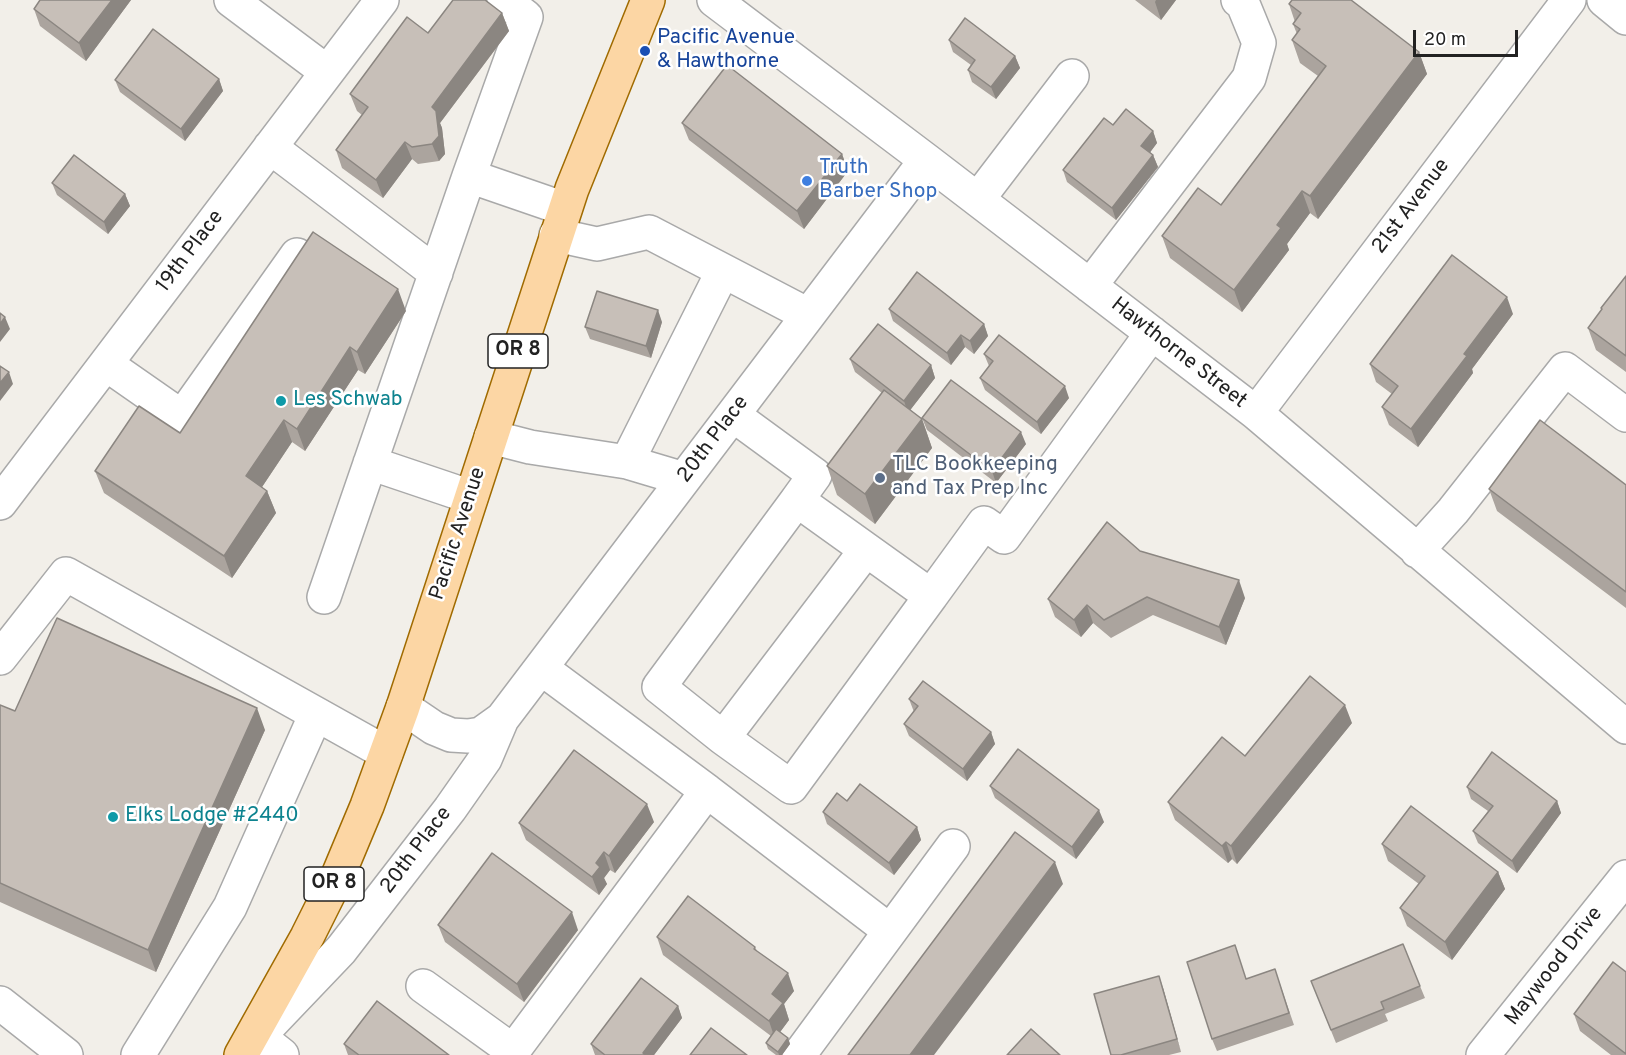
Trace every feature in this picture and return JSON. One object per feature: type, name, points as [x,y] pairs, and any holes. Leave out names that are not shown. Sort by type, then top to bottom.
[{"type":"main road","name":"Pacific Avenue","points":[[256,1050],[307,937],[339,873],[404,707],[561,222],[614,80],[648,0]]},
{"type":"street","points":[[231,0],[327,72]]},
{"type":"street","name":"19th Place","points":[[0,503],[382,0]]},
{"type":"street","points":[[324,597],[526,17],[504,0]]},
{"type":"street","name":"Hawthorne Street","points":[[714,0],[1256,413],[1626,727]]},
{"type":"street","points":[[1090,286],[1249,78],[1259,43],[1244,4],[1238,0]]},
{"type":"street","name":"21st Avenue","points":[[1256,413],[1569,0]]},
{"type":"street","points":[[1604,0],[1626,18]]},
{"type":"street","points":[[978,199],[1072,76]]},
{"type":"street","points":[[270,147],[436,273]]},
{"type":"street","name":"20th Place","points":[[256,1050],[341,950],[443,818],[485,759],[502,719],[926,160]]},
{"type":"street","points":[[469,176],[561,222],[597,244],[649,232],[808,315]]},
{"type":"street","points":[[106,364],[182,417],[297,255]]},
{"type":"street","points":[[627,462],[723,271]]},
{"type":"street","points":[[733,415],[815,475],[659,687],[723,738],[791,787],[984,523],[1004,537],[1152,333]]},
{"type":"street","points":[[1418,551],[1453,511],[1565,369],[1626,415]]},
{"type":"street","points":[[491,437],[530,447],[627,462],[684,479]]},
{"type":"street","points":[[370,463],[471,497]]},
{"type":"street","points":[[797,500],[931,596]]},
{"type":"street","points":[[723,738],[866,550]]},
{"type":"street","points":[[0,658],[66,574],[386,753]]},
{"type":"street","points":[[541,668],[890,932]]},
{"type":"street","name":"20th Place","points":[[404,707],[434,728],[451,735],[481,734],[502,719]]},
{"type":"street","points":[[138,1055],[230,907],[316,714]]},
{"type":"street","points":[[423,986],[516,1053],[706,791]]},
{"type":"street","points":[[799,1055],[953,846]]},
{"type":"street","name":"Maywood Drive","points":[[1486,1054],[1626,877]]},
{"type":"street","points":[[0,1003],[66,1055]]},
{"type":"building","points":[[40,0],[112,0],[79,43],[34,9]]},
{"type":"building","points":[[453,0],[485,0],[502,13],[432,107],[436,111],[439,136],[432,144],[412,147],[405,142],[376,180],[336,150],[368,107],[350,94],[407,17],[428,33]]},
{"type":"building","points":[[1292,0],[1351,0],[1419,52],[1310,196],[1302,191],[1277,225],[1281,228],[1234,290],[1162,236],[1198,188],[1221,205],[1326,66],[1292,40],[1300,29],[1293,24],[1301,13],[1289,4]]},
{"type":"building","points":[[965,18],[1015,56],[991,87],[968,70],[975,60],[949,40]]},
{"type":"building","points":[[153,29],[219,79],[181,129],[115,80]]},
{"type":"building","points":[[727,65],[842,154],[797,211],[682,123]]},
{"type":"building","points":[[1126,109],[1153,131],[1141,146],[1153,155],[1112,208],[1063,170],[1104,118],[1113,125]]},
{"type":"building","points":[[74,155],[125,194],[104,222],[52,183]]},
{"type":"building","name":"Les Schwab","points":[[313,232],[398,289],[357,352],[350,347],[297,429],[284,420],[246,476],[267,491],[224,556],[95,471],[139,406],[180,433]]},
{"type":"building","points":[[1452,255],[1507,297],[1464,354],[1467,356],[1411,429],[1382,407],[1398,386],[1370,364]]},
{"type":"building","points":[[917,272],[984,324],[970,341],[961,335],[947,353],[889,309]]},
{"type":"building","points":[[1626,276],[1626,356],[1588,328]]},
{"type":"building","points":[[597,291],[658,310],[646,346],[585,327]]},
{"type":"building","points":[[0,313],[5,317],[0,324]]},
{"type":"building","points":[[878,324],[931,365],[904,401],[850,359]]},
{"type":"building","points":[[999,335],[1065,386],[1037,422],[980,378],[993,361],[984,354]]},
{"type":"building","points":[[0,366],[9,372],[0,383]]},
{"type":"building","points":[[951,380],[1021,432],[992,471],[922,418]]},
{"type":"building","points":[[884,390],[922,419],[865,494],[827,466]]},
{"type":"building","points":[[1540,420],[1626,485],[1626,592],[1489,489]]},
{"type":"building","points":[[1107,522],[1140,551],[1239,580],[1219,627],[1147,597],[1104,620],[1087,605],[1074,620],[1048,599]]},
{"type":"building","name":"Elks Lodge #2440","points":[[57,618],[257,708],[148,950],[0,883],[0,705],[15,711]]},
{"type":"building","points":[[1310,676],[1345,705],[1231,846],[1226,842],[1222,846],[1168,802],[1222,737],[1245,756]]},
{"type":"building","points":[[923,681],[991,732],[963,769],[904,724],[918,706],[909,699]]},
{"type":"building","points":[[1018,749],[1099,810],[1072,847],[990,786]]},
{"type":"building","points":[[574,750],[647,804],[609,856],[604,852],[596,863],[600,867],[592,877],[519,823]]},
{"type":"building","points":[[1492,752],[1557,801],[1512,861],[1473,831],[1493,806],[1467,787]]},
{"type":"building","points":[[860,784],[917,827],[889,863],[823,812],[837,793],[847,801]]},
{"type":"building","points":[[1411,806],[1498,872],[1445,942],[1400,908],[1425,876],[1382,844]]},
{"type":"building","points":[[1015,832],[1055,862],[910,1055],[848,1055]]},
{"type":"building","points":[[492,853],[572,912],[517,984],[438,925]]},
{"type":"building","points":[[688,896],[788,973],[772,994],[783,1003],[769,1021],[657,937]]},
{"type":"building","points":[[1403,944],[1420,986],[1381,1002],[1384,1009],[1331,1030],[1311,981]]},
{"type":"building","points":[[1235,945],[1246,979],[1275,969],[1289,1013],[1212,1039],[1187,962]]},
{"type":"building","points":[[1613,962],[1626,972],[1626,1054],[1574,1014]]},
{"type":"building","points":[[1159,976],[1177,1039],[1121,1055],[1111,1055],[1094,994]]},
{"type":"building","points":[[641,978],[678,1006],[643,1053],[644,1055],[605,1055],[591,1044]]},
{"type":"building","points":[[377,1001],[449,1055],[359,1055],[344,1044]]},
{"type":"building","points":[[711,1028],[747,1055],[690,1055]]},
{"type":"building","points":[[776,1029],[788,1038],[778,1052],[766,1043]]},
{"type":"building","points":[[1031,1029],[1060,1055],[1007,1055]]},
{"type":"place","name":"Pacific Avenue & Hawthorne","points":[[645,51]]},
{"type":"place","name":"Truth Barber Shop","points":[[807,181]]},
{"type":"place","name":"Les Schwab","points":[[281,401]]},
{"type":"place","name":"TLC Bookkeeping and Tax Prep Inc","points":[[880,478]]},
{"type":"place","name":"Elks Lodge #2440","points":[[113,817]]}]
